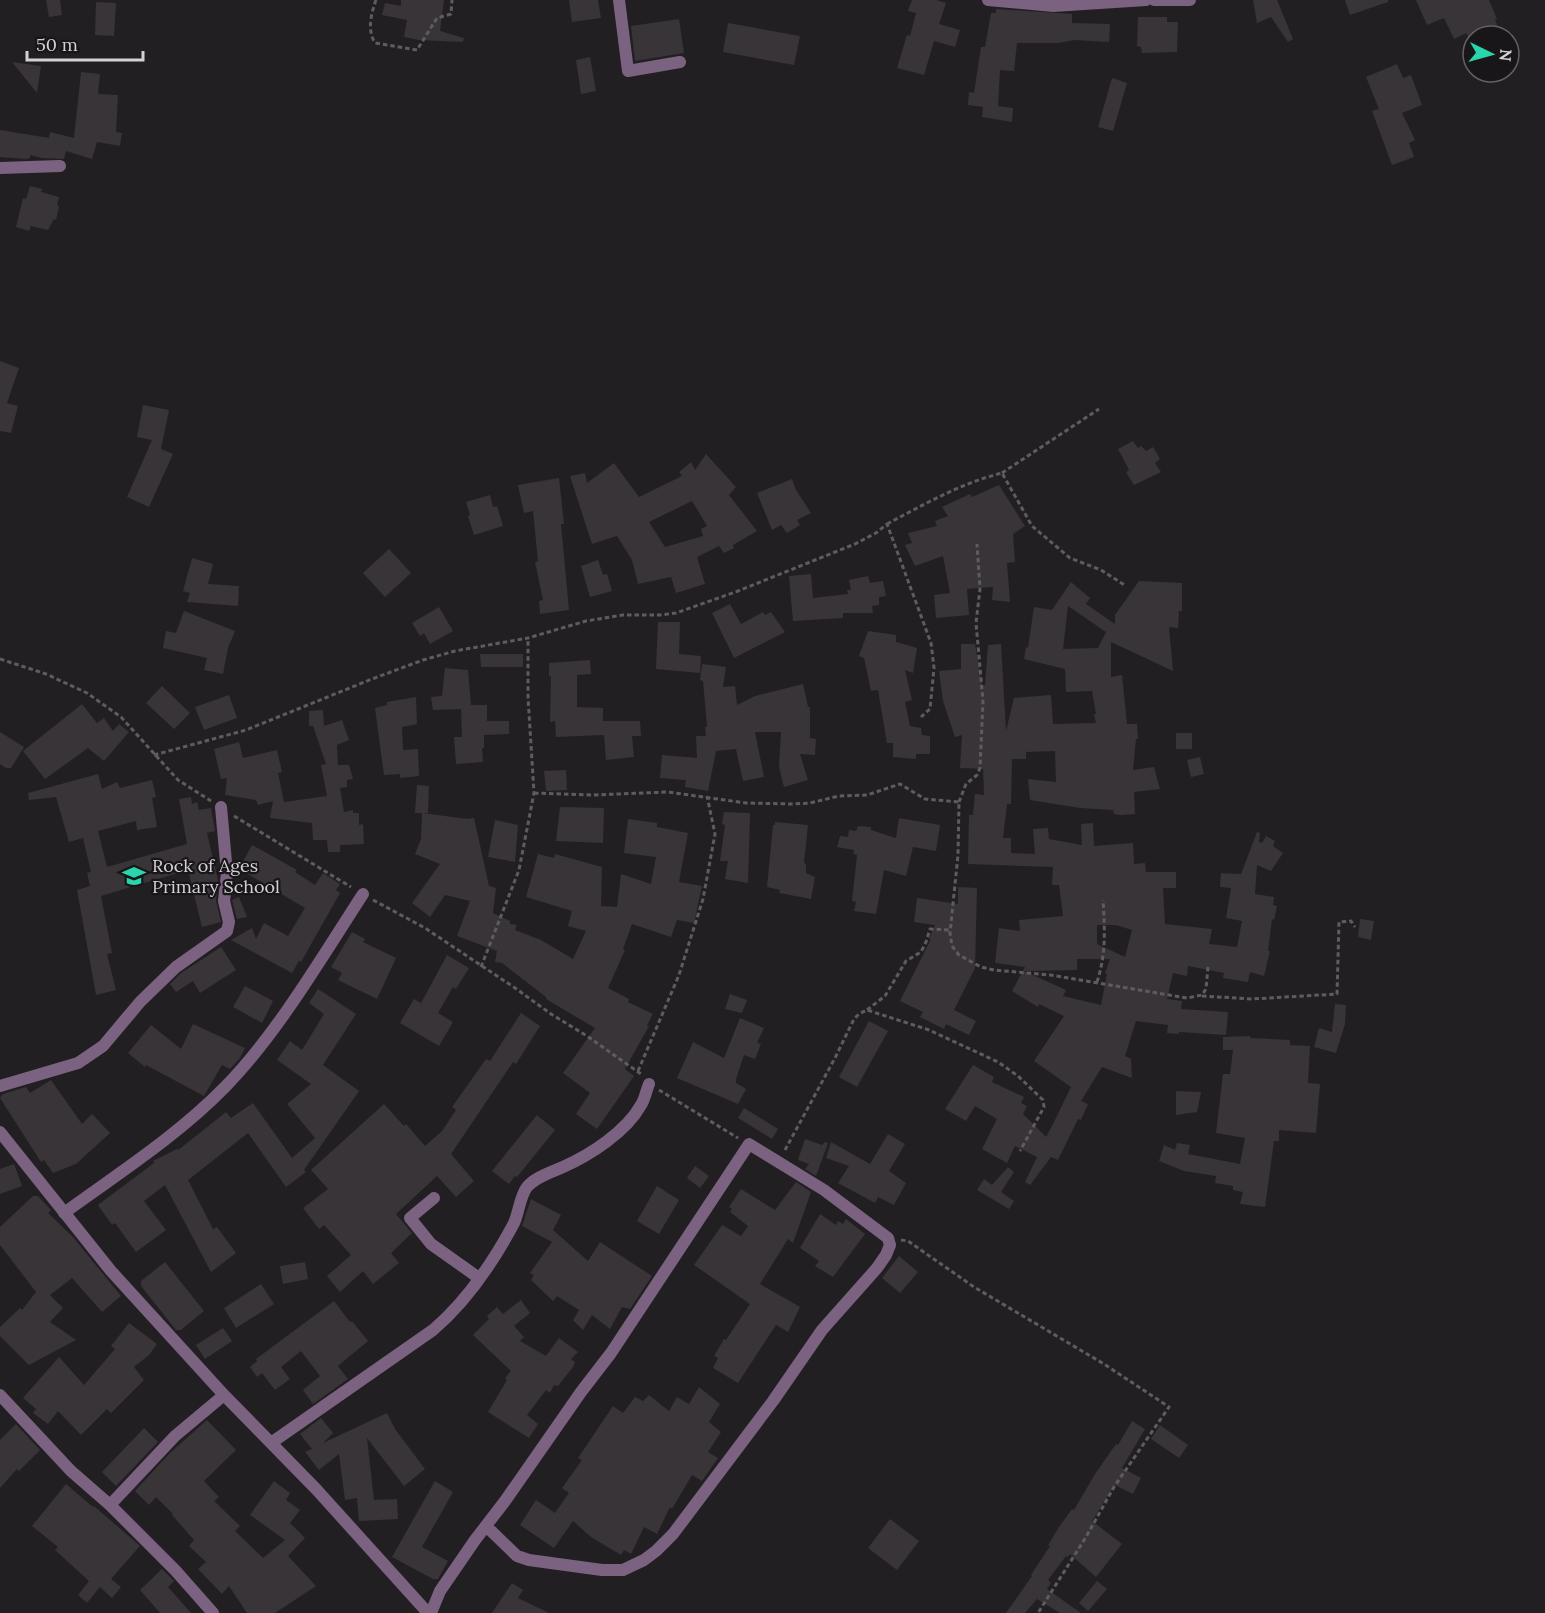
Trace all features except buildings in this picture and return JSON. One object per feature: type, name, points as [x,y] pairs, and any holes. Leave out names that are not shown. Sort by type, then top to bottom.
[{"type":"street","points":[[619,0],[628,70],[680,62]]},
{"type":"street","points":[[988,0],[1053,6],[1146,0]]},
{"type":"street","points":[[1154,0],[1190,0]]},
{"type":"street","points":[[0,168],[60,166]]},
{"type":"street","points":[[0,1086],[78,1063],[103,1046],[140,1002],[176,967],[227,931],[229,922],[224,901],[227,873],[221,807]]},
{"type":"street","points":[[64,1213],[184,1126],[226,1086],[268,1036],[363,894]]},
{"type":"street","points":[[271,1443],[433,1330],[466,1299],[515,1222],[526,1188],[544,1176],[579,1160],[606,1142],[634,1115],[642,1104],[649,1084]]},
{"type":"street","points":[[0,1132],[111,1271],[429,1613],[440,1591],[486,1526],[505,1501],[581,1392],[611,1353],[749,1144],[824,1190],[888,1238],[890,1245],[877,1268],[822,1330],[773,1401],[673,1534],[644,1560],[623,1570],[602,1570],[529,1560],[517,1556],[486,1526]]},
{"type":"street","points":[[434,1198],[410,1218],[431,1244],[479,1278]]},
{"type":"street","points":[[0,1395],[71,1471],[110,1505],[175,1570],[213,1613]]},
{"type":"street","points":[[110,1505],[175,1436],[224,1395]]},
{"type":"path","points":[[376,0],[372,12],[370,35],[375,43],[417,50],[437,18],[451,14],[452,0]]},
{"type":"path","points":[[154,755],[246,730],[423,660],[455,651],[528,638],[586,621],[614,616],[676,613],[738,591],[855,544],[934,499],[1002,473],[1099,410]]},
{"type":"path","points":[[1002,473],[1032,526],[1071,558],[1101,570],[1126,586]]},
{"type":"path","points":[[887,524],[931,643],[934,668],[930,709],[921,717]]},
{"type":"path","points":[[977,544],[980,589],[976,623],[983,701],[980,768],[977,775],[966,784],[959,802],[958,855],[950,930],[950,940],[959,954],[981,967],[1097,982],[1187,998],[1200,996],[1252,999],[1337,994],[1339,922],[1351,921],[1355,927]]},
{"type":"path","points":[[481,967],[519,870],[534,793],[528,697],[528,638]]},
{"type":"path","points":[[534,793],[593,795],[668,792],[746,803],[793,804],[810,803],[839,796],[867,795],[900,784],[925,799],[959,802]]},
{"type":"path","points":[[638,1071],[679,975],[704,899],[715,834],[707,796]]},
{"type":"path","points":[[1097,982],[1103,962],[1105,934],[1103,900]]},
{"type":"path","points":[[779,1162],[836,1058],[854,1019],[885,996],[906,961],[921,952],[930,929],[950,930]]},
{"type":"path","points":[[1200,996],[1206,989],[1208,967]]},
{"type":"path","points":[[867,1010],[930,1030],[998,1062],[1018,1076],[1043,1100],[1044,1107],[1020,1151]]},
{"type":"path","points":[[888,1238],[908,1241],[974,1287],[1104,1364],[1169,1407],[1114,1487],[1086,1537],[1038,1613]]},
{"type":"place","name":"Rock of Ages Primary School","points":[[134,876]]}]
